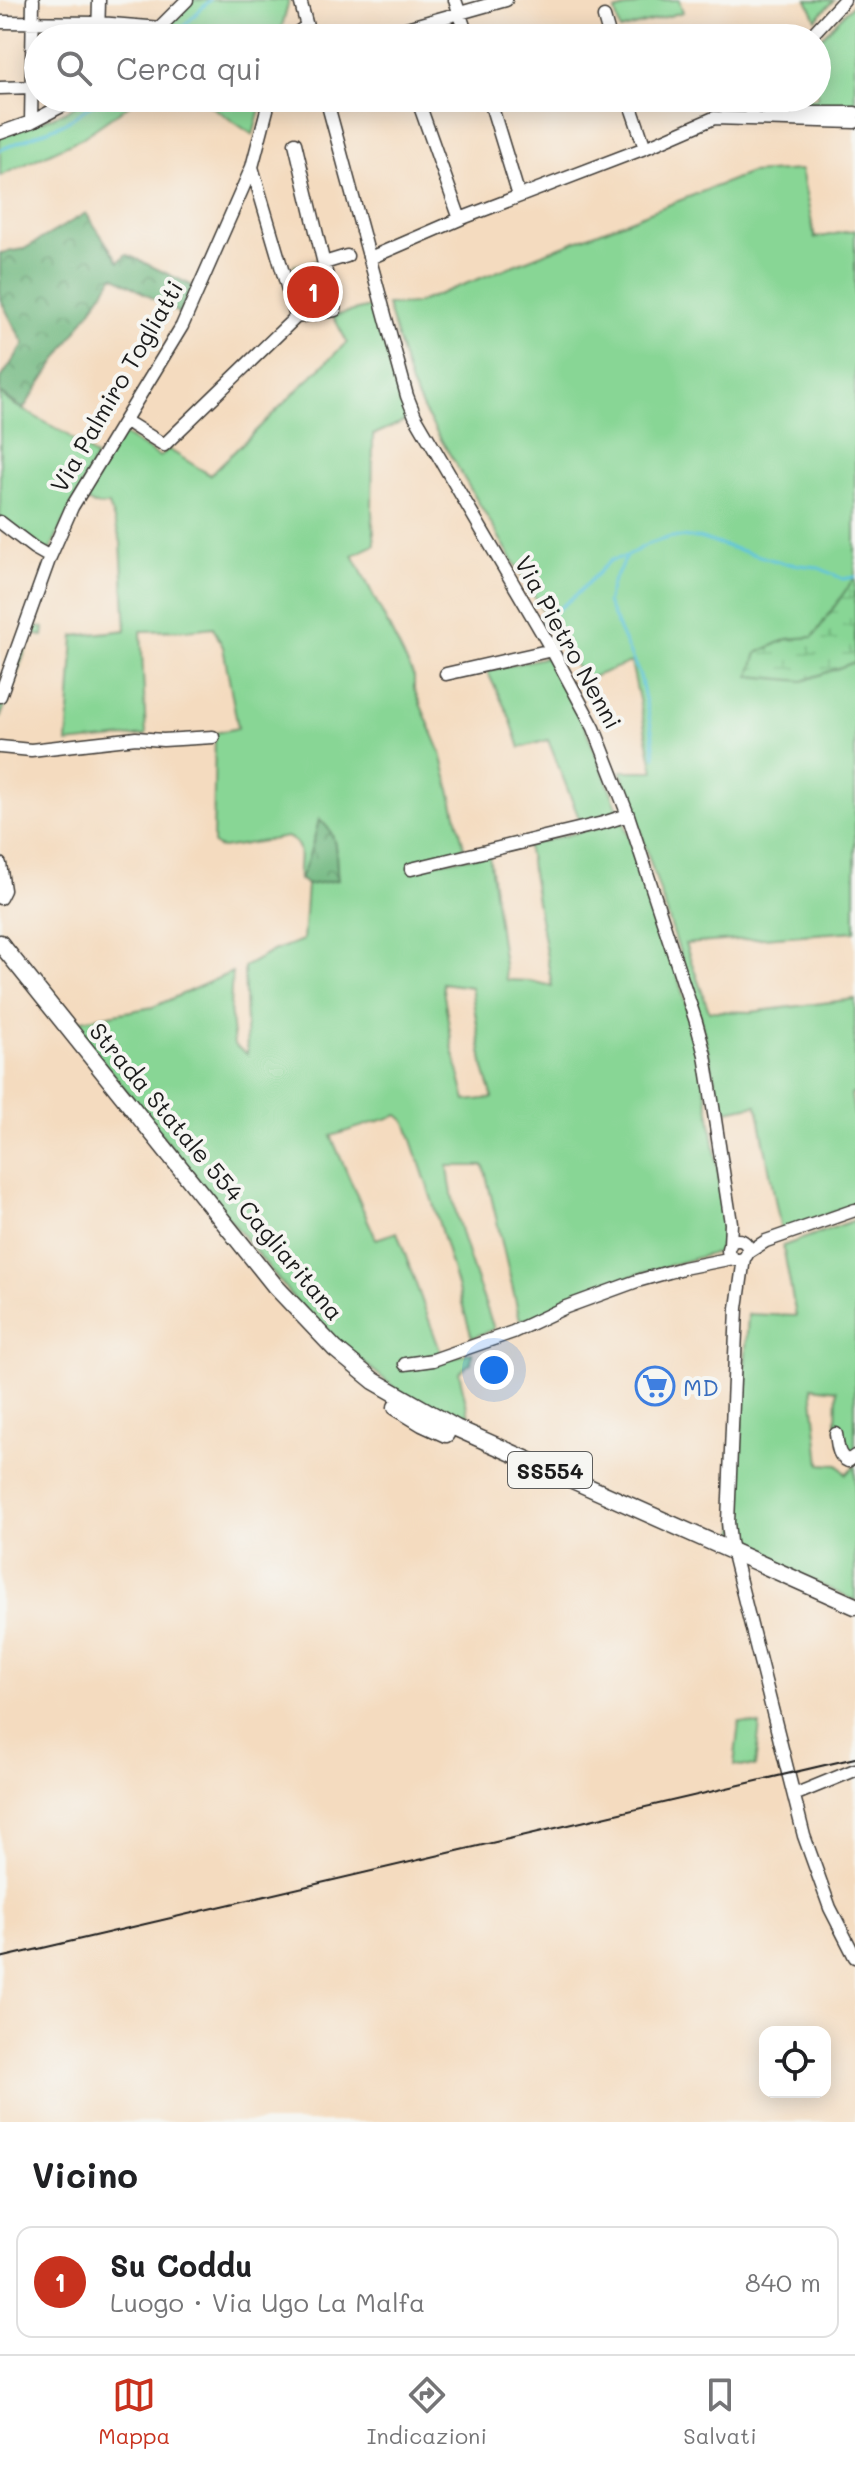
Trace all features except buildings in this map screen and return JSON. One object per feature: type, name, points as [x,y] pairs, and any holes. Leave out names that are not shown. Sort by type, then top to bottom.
[{"type":"main road","name":"Strada Statale 554 Cagliaritana","points":[[0,943],[275,1286],[335,1349],[374,1381],[428,1414],[855,1617]]},
{"type":"main road","name":"Strada Statale 554 Cagliaritana","points":[[0,958],[247,1268],[302,1332],[358,1383],[422,1423],[855,1606]]},
{"type":"street","points":[[33,0],[33,22]]},
{"type":"street","points":[[99,0],[99,23]]},
{"type":"street","points":[[165,24],[187,0]]},
{"type":"street","points":[[300,0],[306,24]]},
{"type":"street","points":[[455,0],[463,24]]},
{"type":"street","points":[[423,24],[506,0]]},
{"type":"street","points":[[822,24],[844,0]]},
{"type":"street","points":[[604,17],[606,24]]},
{"type":"street","points":[[0,22],[111,24]]},
{"type":"street","points":[[0,88],[24,87]]},
{"type":"street","points":[[31,122],[32,112]]},
{"type":"street","points":[[0,133],[50,112]]},
{"type":"street","name":"Via Palmiro Togliatti","points":[[0,696],[50,557],[72,507],[182,326],[252,167],[266,112]]},
{"type":"street","name":"Via Pietro Nenni","points":[[330,112],[390,339],[415,416],[594,728],[628,815],[705,1055],[738,1251]]},
{"type":"street","points":[[422,112],[460,219]]},
{"type":"street","points":[[494,112],[519,196]]},
{"type":"street","points":[[633,112],[645,148]]},
{"type":"street","points":[[751,118],[752,112]]},
{"type":"street","points":[[751,118],[769,113],[855,113]]},
{"type":"street","points":[[370,258],[714,118],[855,122]]},
{"type":"street","points":[[132,425],[164,445],[296,317],[335,310],[295,143]]},
{"type":"street","points":[[252,167],[296,317]]},
{"type":"street","points":[[324,263],[347,256]]},
{"type":"street","points":[[0,522],[50,557]]},
{"type":"street","points":[[446,674],[552,650]]},
{"type":"street","points":[[0,747],[42,750],[136,738],[213,737]]},
{"type":"street","points":[[411,869],[628,815]]},
{"type":"street","points":[[0,864],[4,890],[0,898]]},
{"type":"street","points":[[405,1364],[418,1365],[433,1360],[513,1332],[566,1307],[637,1281],[705,1264],[855,1210]]},
{"type":"street","points":[[738,1251],[742,1281],[737,1308],[728,1522],[804,1836],[830,1908],[855,1957]]},
{"type":"street","points":[[836,1434],[843,1458],[848,1461],[855,1456]]},
{"type":"street","points":[[794,1795],[855,1770]]},
{"type":"green space","points":[[191,0],[289,0],[283,24],[166,24]]},
{"type":"green space","points":[[653,0],[679,0],[683,12],[641,24],[618,24],[615,11]]},
{"type":"green space","points":[[807,0],[834,0],[816,19]]},
{"type":"green space","points":[[855,2],[855,109],[831,109],[831,27]]},
{"type":"green space","points":[[65,112],[119,112],[82,138],[0,176],[0,137]]},
{"type":"green space","points":[[219,112],[259,112],[253,135]]},
{"type":"green space","points":[[801,170],[815,238],[855,230],[855,931],[685,944],[709,1011],[751,1012],[855,999],[855,1093],[851,1094],[855,1120],[855,1204],[781,1231],[757,1105],[722,1112],[699,1012],[621,771],[654,771],[631,662],[584,680],[424,411],[411,385],[387,305],[414,304],[750,173]]},
{"type":"green space","points":[[86,213],[119,262],[126,254],[193,286],[180,314],[114,276],[23,409],[0,393],[0,380],[24,344],[0,299],[0,253],[24,249]]},
{"type":"green space","points":[[319,260],[330,305],[306,311],[294,266]]},
{"type":"green space","points":[[374,306],[395,382],[409,419],[373,435],[372,513],[375,545],[353,555],[414,677],[414,689],[441,753],[464,847],[411,866],[489,855],[506,980],[552,986],[527,845],[623,821],[676,970],[697,1044],[727,1233],[718,1252],[638,1274],[588,1292],[533,1318],[520,1320],[484,1166],[448,1166],[460,1228],[494,1329],[472,1338],[406,1122],[398,1115],[331,1136],[376,1239],[397,1232],[441,1353],[404,1361],[399,1366],[411,1369],[472,1352],[471,1363],[459,1372],[472,1429],[398,1391],[308,1316],[72,1024],[72,1019],[82,1020],[153,1007],[232,972],[230,1008],[234,1045],[247,1054],[244,967],[273,951],[303,940],[307,885],[338,880],[319,820],[309,859],[299,879],[299,849],[287,837],[223,848],[213,843],[215,733],[238,728],[223,647],[213,627],[141,631],[146,735],[67,743],[74,636],[126,630],[121,542],[109,505],[94,505],[82,498],[122,434],[160,457],[168,449],[210,475],[347,342],[333,316]],"holes":[[[442,983],[471,987],[484,1069],[493,1098],[466,1101],[453,1050]]]},
{"type":"green space","points":[[0,393],[11,403],[66,434],[96,457],[49,552],[0,518]]},
{"type":"green space","points":[[855,577],[855,662],[803,681],[750,676],[757,653],[787,639],[813,637]]},
{"type":"green space","points":[[31,625],[44,628],[43,636],[32,634],[0,719],[0,705]]},
{"type":"green space","points":[[546,657],[585,727],[620,814],[581,823],[548,740],[520,748],[510,718],[487,671]]},
{"type":"green space","points":[[319,820],[326,825],[333,839],[338,880],[307,885],[299,879]]},
{"type":"green space","points":[[855,1220],[855,1450],[846,1454],[842,1447],[836,1425],[837,1390],[812,1387],[820,1464],[838,1465],[846,1474],[855,1465],[855,1601],[737,1546],[735,1535],[748,1314],[796,1316],[783,1246]]},
{"type":"green space","points":[[739,1722],[760,1725],[755,1767],[734,1765]]},
{"type":"waterway","points":[[186,24],[210,0]]},
{"type":"waterway","points":[[0,150],[67,122],[82,112]]},
{"type":"waterway","points":[[540,624],[577,594],[611,560],[671,537],[699,538],[783,563],[817,567],[843,579],[855,577]]},
{"type":"waterway","points":[[626,558],[612,583],[607,603],[640,676],[655,757]]},
{"type":"tram line","points":[[0,1958],[855,1758]]},
{"type":"place","name":"Su Coddu","points":[[313,292]]},
{"type":"place","name":"MD","points":[[655,1386]]}]
